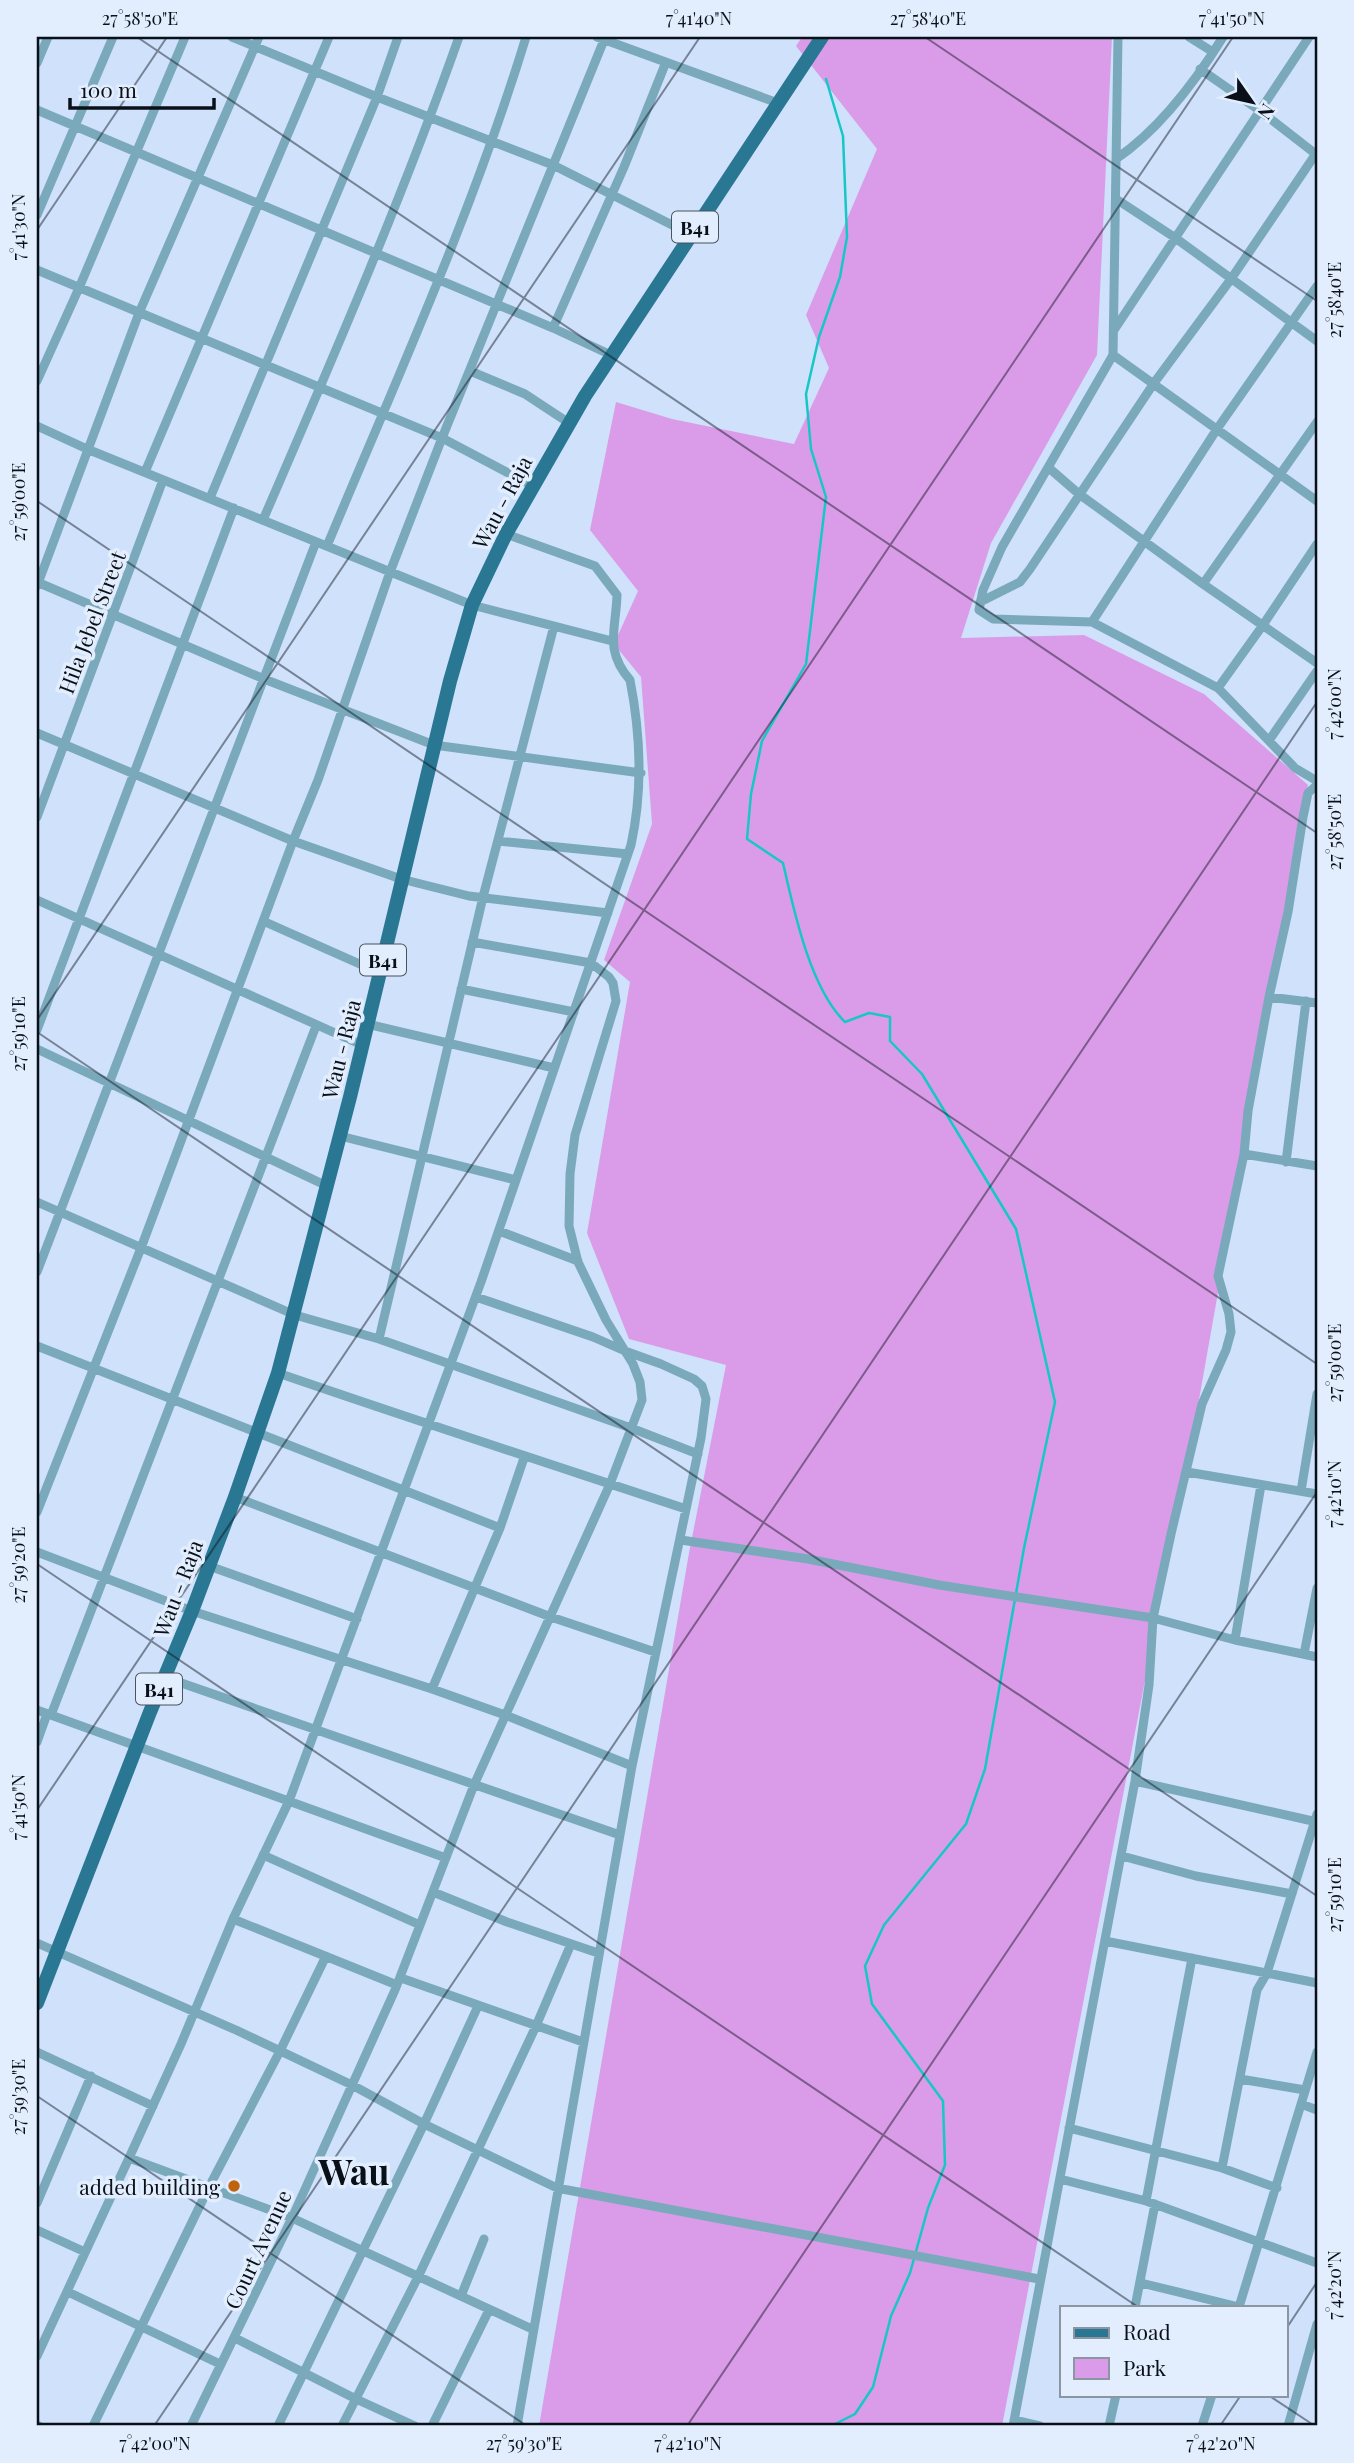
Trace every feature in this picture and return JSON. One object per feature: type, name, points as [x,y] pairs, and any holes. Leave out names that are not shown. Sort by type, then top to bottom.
[{"type":"main road","name":"Wau - Raja","points":[[37,2003],[192,1611],[278,1373],[368,1024],[434,746],[472,605],[506,534],[569,423],[690,234],[822,37]]},
{"type":"street","points":[[37,63],[48,37]]},
{"type":"street","points":[[37,215],[113,37]]},
{"type":"street","points":[[37,381],[186,37]]},
{"type":"street","points":[[232,37],[257,41],[314,72],[553,165],[690,234]]},
{"type":"street","points":[[145,472],[328,37]]},
{"type":"street","points":[[210,498],[377,97],[398,37]]},
{"type":"street","points":[[263,520],[377,253],[459,37]]},
{"type":"street","points":[[327,546],[438,279],[507,100],[526,37]]},
{"type":"street","points":[[1040,2426],[1013,2423],[1122,1856],[1149,1685],[1153,1618],[1202,1404],[1231,1332],[1229,1314],[1218,1276],[1244,1154],[1248,1111],[1308,793],[1317,783],[1295,768],[1218,688],[1092,622],[993,620],[979,611],[980,602],[1002,547],[1113,355],[1118,37]]},
{"type":"street","points":[[1189,37],[1213,52]]},
{"type":"street","points":[[1116,159],[1140,142],[1159,122],[1223,37]]},
{"type":"street","points":[[1114,330],[1309,37]]},
{"type":"street","points":[[37,1512],[141,1248],[343,711],[390,572],[601,38],[778,103]]},
{"type":"street","points":[[257,41],[139,313],[37,583],[343,711],[434,746],[641,773]]},
{"type":"street","points":[[553,328],[666,62]]},
{"type":"street","points":[[980,602],[1020,582],[1154,383],[1231,279],[1317,154],[1200,69]]},
{"type":"street","points":[[37,110],[497,304],[611,355]]},
{"type":"street","points":[[1116,199],[1174,237],[1317,341]]},
{"type":"street","points":[[37,270],[442,438],[533,486]]},
{"type":"street","points":[[1092,622],[1217,429],[1317,286]]},
{"type":"street","points":[[1113,355],[1317,501]]},
{"type":"street","points":[[470,371],[525,394],[569,423]]},
{"type":"street","points":[[1203,584],[1317,422]]},
{"type":"street","points":[[37,426],[87,449],[472,605],[612,641]]},
{"type":"street","points":[[1049,468],[1079,494],[1317,663]]},
{"type":"street","name":"Hila Jebel Street","points":[[37,817],[163,480]]},
{"type":"street","points":[[37,1030],[234,508]]},
{"type":"street","points":[[37,2356],[130,2158],[233,1919],[289,1801],[476,1297],[628,854],[639,810],[641,773],[630,680],[614,654],[612,641],[617,595],[595,566],[506,534]]},
{"type":"street","points":[[37,1272],[316,542]]},
{"type":"street","points":[[1218,688],[1317,544]]},
{"type":"street","points":[[379,1339],[447,1043],[554,626]]},
{"type":"street","points":[[1270,739],[1317,671]]},
{"type":"street","points":[[37,733],[293,841],[401,879],[483,897],[608,913]]},
{"type":"street","points":[[498,841],[628,854]]},
{"type":"street","points":[[37,900],[362,1045]]},
{"type":"street","points":[[263,921],[380,973]]},
{"type":"street","points":[[472,942],[592,963]]},
{"type":"street","name":"Court Avenue","points":[[191,2426],[292,2218],[399,1982],[474,1786],[610,1484],[642,1401],[634,1364],[606,1320],[578,1261],[569,1226],[573,1148],[616,1001],[609,977],[592,963]]},
{"type":"street","points":[[461,989],[574,1012]]},
{"type":"street","points":[[1269,997],[1317,1003]]},
{"type":"street","points":[[1286,1162],[1306,1001]]},
{"type":"street","points":[[368,1024],[554,1068]]},
{"type":"street","points":[[37,1742],[105,1578],[316,1026]]},
{"type":"street","points":[[37,1049],[327,1186]]},
{"type":"street","points":[[340,1136],[516,1180]]},
{"type":"street","points":[[1244,1154],[1317,1166]]},
{"type":"street","points":[[37,1202],[295,1315],[379,1339],[698,1454]]},
{"type":"street","points":[[499,1231],[578,1261]]},
{"type":"street","points":[[476,1297],[593,1337],[661,1364],[694,1379],[702,1386],[706,1399],[681,1540],[632,1766],[517,2426]]},
{"type":"street","points":[[37,1346],[500,1528]]},
{"type":"street","points":[[278,1373],[524,1458],[686,1509]]},
{"type":"street","points":[[1301,1491],[1317,1394]]},
{"type":"street","points":[[432,1689],[500,1528],[524,1458]]},
{"type":"street","points":[[1187,1472],[1317,1494]]},
{"type":"street","points":[[1235,1640],[1261,1485]]},
{"type":"street","points":[[235,1497],[551,1617],[655,1651]]},
{"type":"street","points":[[681,1540],[808,1559],[1011,1597],[1153,1618],[1235,1640],[1317,1657]]},
{"type":"street","points":[[37,1552],[192,1611],[432,1689],[632,1766]]},
{"type":"street","points":[[209,1566],[357,1619]]},
{"type":"street","points":[[1304,1654],[1317,1588]]},
{"type":"street","points":[[164,1677],[620,1835]]},
{"type":"street","points":[[37,1710],[446,1858]]},
{"type":"street","points":[[1135,1781],[1316,1819],[1267,1973],[1257,1990],[1222,2168]]},
{"type":"street","points":[[262,1855],[421,1925]]},
{"type":"street","points":[[1122,1856],[1196,1876],[1292,1894]]},
{"type":"street","points":[[433,1892],[507,1922],[598,1953]]},
{"type":"street","points":[[233,1919],[399,1982],[583,2042]]},
{"type":"street","points":[[1105,1941],[1317,1983]]},
{"type":"street","points":[[37,1943],[280,2051],[557,2188],[1039,2279]]},
{"type":"street","points":[[342,2426],[418,2277],[536,2026],[571,1944]]},
{"type":"street","points":[[93,2426],[209,2187],[326,1956]]},
{"type":"street","points":[[1135,2306],[1141,2283],[1155,2150],[1192,1958]]},
{"type":"street","points":[[278,2426],[478,2006]]},
{"type":"street","points":[[37,2052],[153,2106]]},
{"type":"street","points":[[1239,2306],[1317,2052]]},
{"type":"street","points":[[37,2203],[91,2076]]},
{"type":"street","points":[[1240,2079],[1305,2090]]},
{"type":"street","points":[[1301,2104],[1317,2110]]},
{"type":"street","points":[[1069,2128],[1222,2168],[1277,2188]]},
{"type":"street","points":[[130,2158],[292,2218],[533,2329]]},
{"type":"street","points":[[1060,2179],[1151,2202],[1317,2263]]},
{"type":"street","points":[[37,2230],[85,2252]]},
{"type":"street","points":[[461,2297],[484,2239]]},
{"type":"street","points":[[1141,2283],[1235,2306]]},
{"type":"street","points":[[68,2292],[220,2364]]},
{"type":"street","points":[[432,2426],[489,2311]]},
{"type":"street","points":[[1288,2426],[1317,2324]]},
{"type":"street","points":[[235,2338],[415,2426]]},
{"type":"street","points":[[1109,2426],[1116,2396]]},
{"type":"street","points":[[1202,2426],[1212,2396]]},
{"type":"green space","points":[[802,37],[1112,37],[1097,355],[991,543],[961,638],[1084,635],[1204,694],[1308,785],[1200,1394],[1002,2426],[539,2426],[689,1553],[726,1365],[629,1339],[587,1233],[630,982],[604,960],[652,824],[641,677],[614,644],[638,591],[590,530],[616,402],[672,419],[794,444],[829,368],[806,315],[877,149],[796,46]]},
{"type":"waterway","points":[[826,79],[843,136],[847,237],[840,277],[819,337],[806,394],[811,449],[826,497],[806,664],[762,741],[751,794],[747,839],[783,863],[805,948],[822,990],[833,1007],[845,1022],[869,1013],[890,1017],[890,1041],[922,1074],[1016,1229],[1055,1402],[1024,1548],[985,1769],[966,1824],[884,1925],[865,1966],[872,2004],[943,2101],[945,2165],[928,2208],[910,2273],[891,2316],[873,2387],[855,2414],[831,2426]]},
{"type":"place","name":"added building","points":[[234,2186]]},
{"type":"district","name":"Wau","points":[[354,2170]]}]
